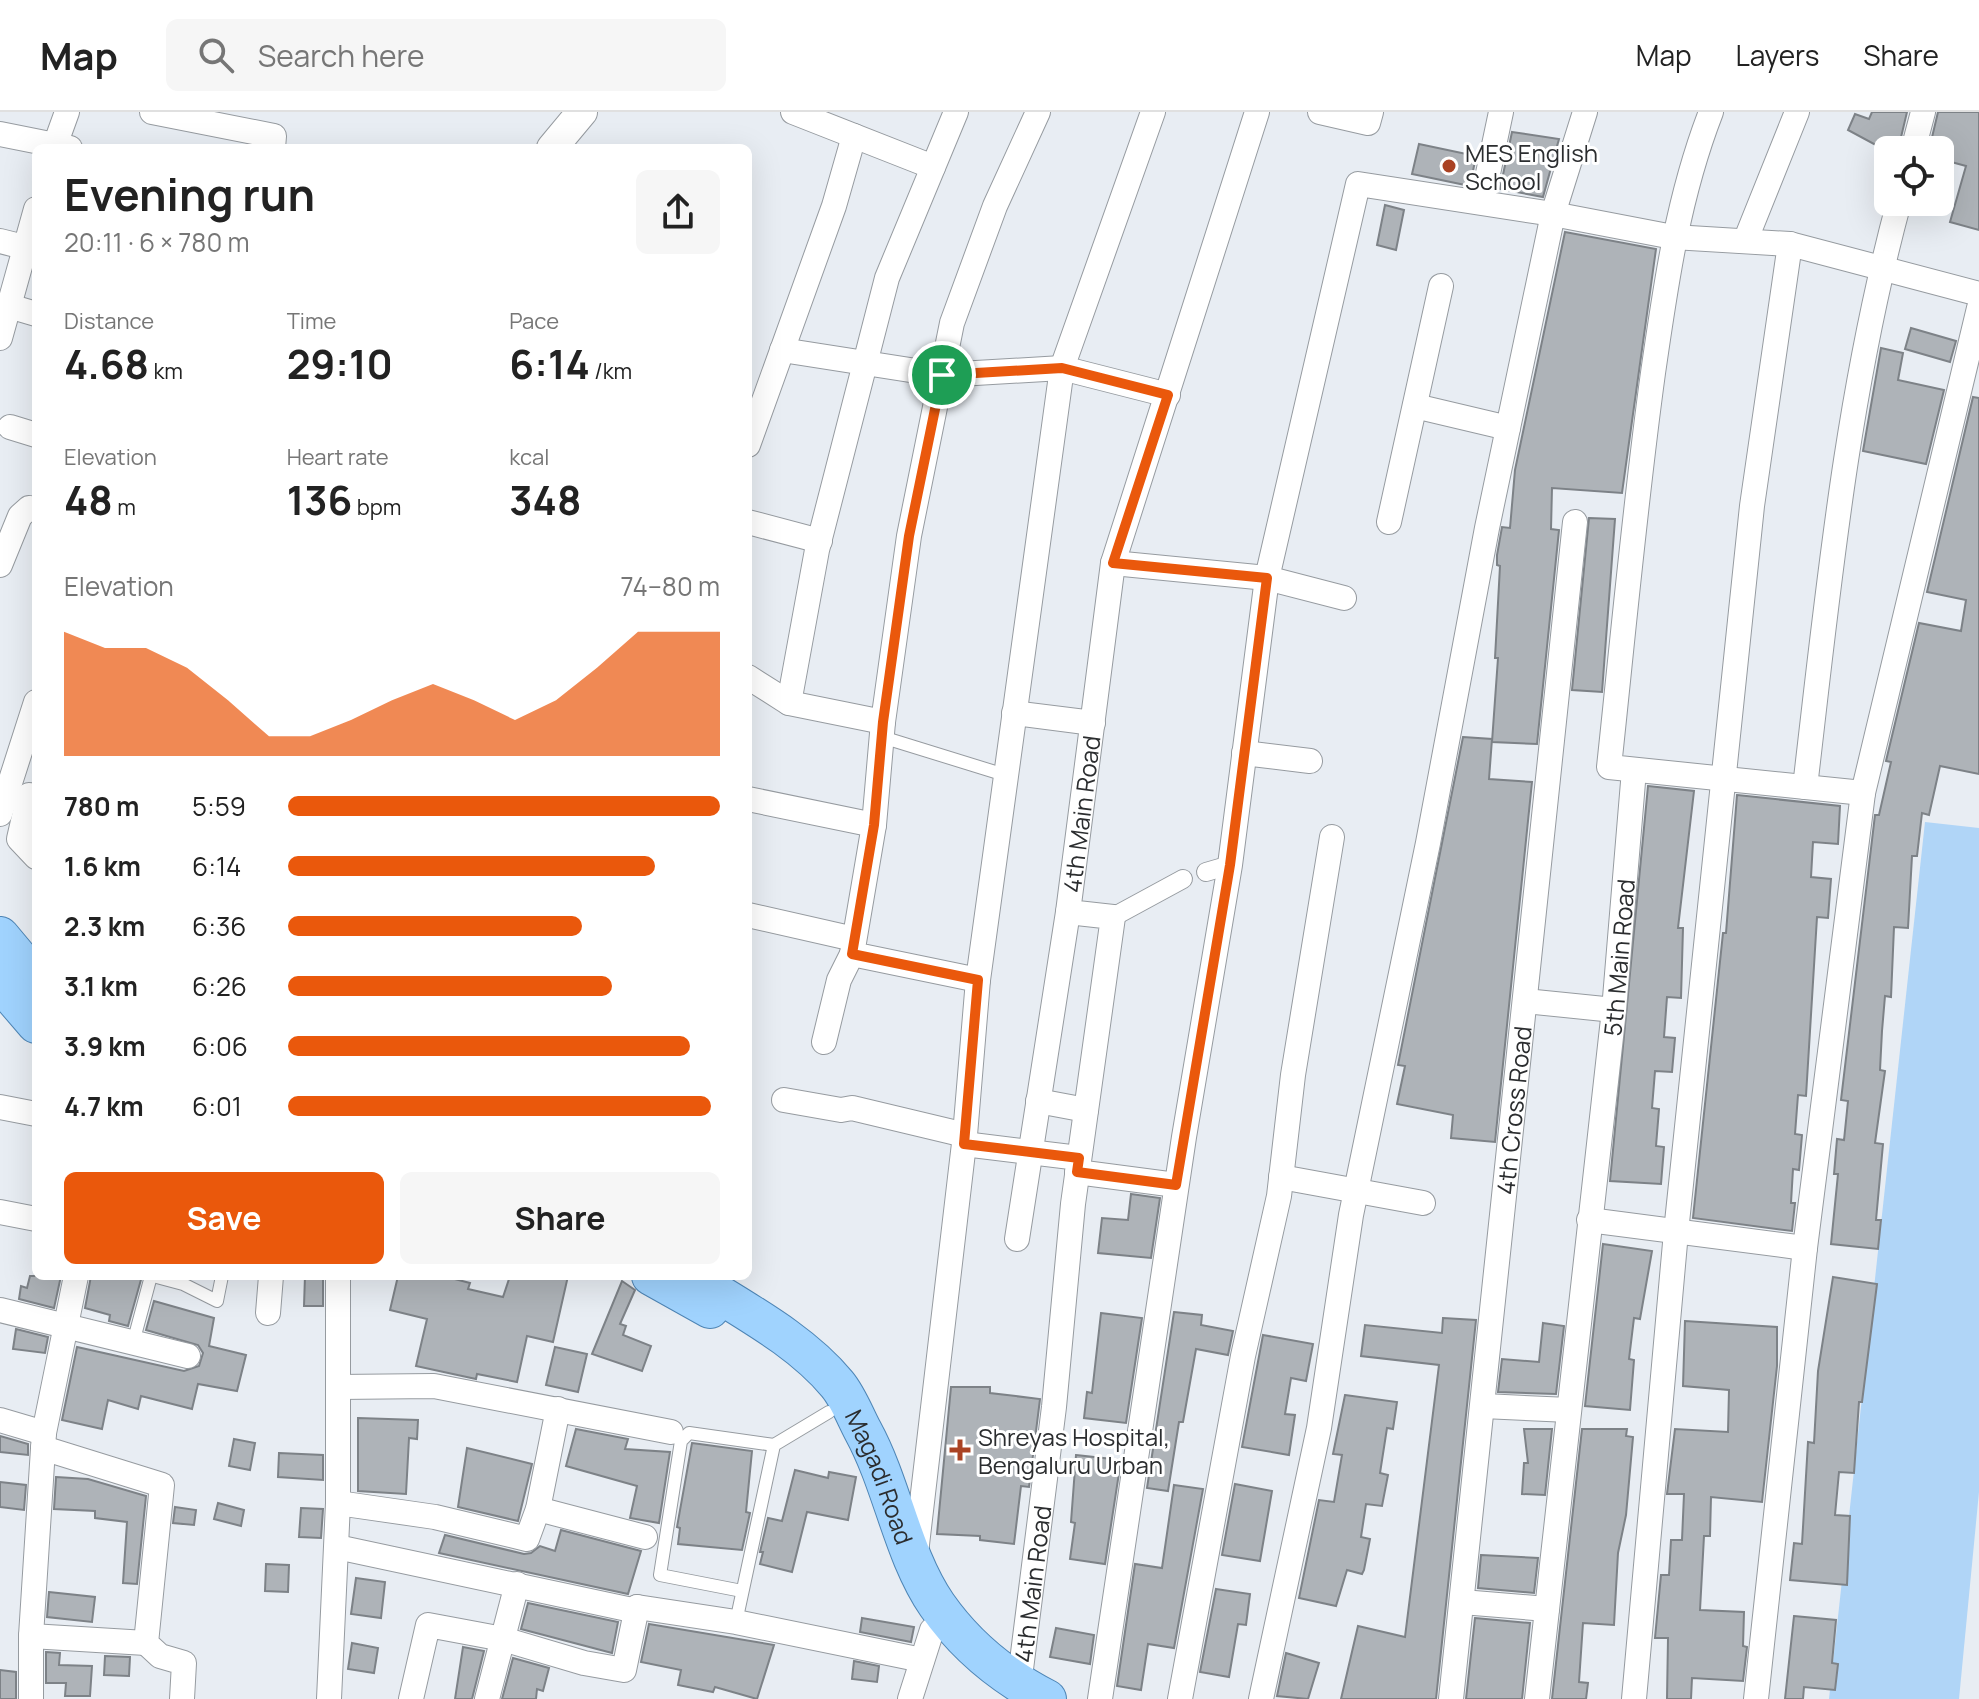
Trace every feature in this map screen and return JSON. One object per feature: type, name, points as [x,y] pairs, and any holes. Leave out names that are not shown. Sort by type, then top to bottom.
[{"type":"main road","points":[[0,936],[32,974]]},
{"type":"main road","points":[[0,982],[32,1019]]},
{"type":"main road","name":"Magadi Road","points":[[658,1280],[707,1307],[806,1382],[829,1412],[908,1566],[980,1654],[1025,1694]]},
{"type":"main road","name":"Magadi Road","points":[[696,1280],[816,1361],[839,1386],[877,1456],[927,1645],[1025,1694]]},
{"type":"street","points":[[61,144],[67,112]]},
{"type":"street","points":[[152,112],[274,136],[273,144]]},
{"type":"street","points":[[793,112],[933,167]]},
{"type":"street","points":[[789,703],[820,541],[887,278],[956,112]]},
{"type":"street","points":[[824,1042],[839,980],[853,947],[874,825],[882,729],[909,536],[952,323],[995,206],[1038,112]]},
{"type":"street","points":[[908,1566],[964,1140],[978,980],[1062,368],[1153,112]]},
{"type":"street","name":"4th Main Road","points":[[1025,1694],[1078,1165],[1113,917],[1068,912],[1113,563],[1257,112]]},
{"type":"street","points":[[1320,112],[1368,123],[1371,112]]},
{"type":"street","points":[[1482,202],[1501,112]]},
{"type":"street","points":[[1261,1699],[1319,1428],[1356,1191],[1508,428],[1553,214],[1585,112]]},
{"type":"street","points":[[1711,112],[1695,152],[1673,237],[1645,433],[1609,767],[1863,793]]},
{"type":"street","points":[[1746,239],[1797,112]]},
{"type":"street","points":[[1917,136],[1923,112]]},
{"type":"street","points":[[554,144],[573,113]]},
{"type":"street","points":[[0,134],[46,144]]},
{"type":"street","points":[[752,428],[834,206],[854,136]]},
{"type":"street","points":[[1100,1699],[1176,1185],[1218,868],[1244,753],[1267,578],[1358,184],[1482,202],[1673,237],[1790,244],[1979,294]]},
{"type":"street","points":[[1805,787],[1843,464],[1881,268],[1895,216]]},
{"type":"street","points":[[0,241],[30,248],[0,338]]},
{"type":"street","points":[[1634,1699],[1676,1232],[1752,506],[1790,244]]},
{"type":"street","points":[[1389,522],[1441,286]]},
{"type":"street","points":[[9,306],[32,313]]},
{"type":"street","points":[[1756,1699],[1805,1248],[1863,793],[1979,308]]},
{"type":"street","points":[[782,350],[942,375],[1062,368],[1168,395]]},
{"type":"street","points":[[1415,406],[1508,428]]},
{"type":"street","points":[[10,427],[32,434]]},
{"type":"street","points":[[0,565],[20,516],[32,508]]},
{"type":"street","name":"4th Cross Road","points":[[1451,1699],[1575,522]]},
{"type":"street","points":[[752,523],[820,541]]},
{"type":"street","points":[[1113,563],[1267,578],[1344,598]]},
{"type":"street","points":[[752,680],[789,703],[882,729]]},
{"type":"street","points":[[1014,713],[1093,723]]},
{"type":"street","points":[[32,733],[19,839],[32,853]]},
{"type":"street","points":[[1244,753],[1310,761]]},
{"type":"street","name":"5th Main Road","points":[[1537,1699],[1614,1010],[1634,770]]},
{"type":"street","points":[[0,814],[25,794]]},
{"type":"street","points":[[752,800],[874,825]]},
{"type":"street","points":[[1180,1699],[1243,1356],[1281,1177],[1293,1075],[1332,837]]},
{"type":"street","points":[[1113,917],[1183,879]]},
{"type":"street","points":[[1017,1239],[1068,912]]},
{"type":"street","points":[[752,916],[978,980]]},
{"type":"street","points":[[1525,1001],[1614,1010]]},
{"type":"street","points":[[784,1100],[841,1110],[852,1108],[964,1140],[1176,1185]]},
{"type":"street","points":[[1038,1101],[1086,1110]]},
{"type":"street","points":[[0,1107],[32,1113]]},
{"type":"street","points":[[1281,1177],[1423,1203]]},
{"type":"street","points":[[0,1212],[32,1218]]},
{"type":"street","points":[[1589,1220],[1805,1248]]},
{"type":"street","points":[[31,1699],[31,1636],[44,1440],[75,1280]]},
{"type":"street","points":[[268,1313],[271,1280]]},
{"type":"street","points":[[329,1699],[338,1503],[338,1280]]},
{"type":"street","points":[[0,1310],[188,1356]]},
{"type":"street","points":[[338,1387],[434,1386],[671,1432]]},
{"type":"street","points":[[1483,1406],[1569,1410]]},
{"type":"street","points":[[338,1503],[435,1517],[527,1539],[538,1509],[558,1409]]},
{"type":"street","points":[[0,1420],[162,1485],[146,1643]]},
{"type":"street","points":[[538,1509],[645,1537]]},
{"type":"street","points":[[337,1547],[632,1610],[637,1607],[927,1645],[910,1699]]},
{"type":"street","points":[[487,1699],[517,1584]]},
{"type":"street","points":[[1462,1602],[1547,1609]]},
{"type":"street","points":[[411,1699],[428,1625],[503,1639],[584,1663],[624,1670],[637,1607]]},
{"type":"street","points":[[31,1636],[146,1643],[160,1656],[184,1663],[182,1699]]},
{"type":"lane","points":[[882,729],[1005,775]]},
{"type":"lane","points":[[133,1343],[151,1280]]},
{"type":"lane","points":[[168,1280],[217,1301],[221,1280]]},
{"type":"lane","points":[[742,1591],[660,1575],[681,1441],[689,1433],[774,1445],[829,1412]]},
{"type":"lane","points":[[736,1622],[774,1445]]},
{"type":"shaded area","points":[[1925,822],[1979,828],[1979,1492],[1959,1699],[1829,1699]]},
{"type":"building","points":[[1872,112],[1907,112],[1901,136],[1874,136],[1874,144],[1848,130],[1855,114],[1869,119]]},
{"type":"building","points":[[1938,112],[1979,112],[1979,230],[1950,222],[1966,166],[1954,163],[1954,136],[1932,136]]},
{"type":"building","points":[[1512,132],[1559,139],[1543,197],[1500,189]]},
{"type":"building","name":"MES English School","points":[[1419,144],[1476,156],[1470,186],[1412,174]]},
{"type":"building","points":[[1385,205],[1404,210],[1396,250],[1377,245]]},
{"type":"building","points":[[1565,232],[1656,249],[1622,493],[1552,488],[1551,529],[1559,530],[1537,744],[1492,742],[1498,658],[1495,658],[1500,566],[1497,565],[1497,555],[1502,527],[1510,528],[1515,470]]},
{"type":"building","points":[[1911,328],[1956,341],[1950,362],[1905,349]]},
{"type":"building","points":[[1881,348],[1903,353],[1898,380],[1944,390],[1926,464],[1863,451]]},
{"type":"building","points":[[1973,397],[1979,398],[1979,774],[1940,766],[1929,815],[1922,813],[1917,856],[1912,856],[1908,928],[1894,927],[1891,997],[1885,996],[1882,1031],[1880,1070],[1885,1071],[1875,1143],[1883,1144],[1876,1220],[1881,1220],[1878,1249],[1831,1244],[1838,1174],[1834,1174],[1837,1139],[1844,1140],[1848,1101],[1841,1100],[1875,815],[1879,815],[1891,762],[1886,761],[1919,623],[1961,631],[1966,600],[1927,592]]},
{"type":"building","points":[[1589,518],[1615,519],[1602,692],[1572,690]]},
{"type":"building","points":[[1463,737],[1492,739],[1489,779],[1532,782],[1495,1142],[1451,1138],[1453,1115],[1397,1104],[1405,1066],[1398,1065]]},
{"type":"building","points":[[1648,786],[1694,791],[1678,928],[1683,928],[1681,998],[1667,997],[1664,1037],[1675,1038],[1672,1072],[1655,1071],[1652,1108],[1659,1109],[1656,1146],[1664,1147],[1661,1184],[1610,1181]]},
{"type":"building","points":[[1737,795],[1840,806],[1838,844],[1813,842],[1811,877],[1831,879],[1828,918],[1817,917],[1806,1096],[1798,1095],[1795,1134],[1802,1135],[1799,1170],[1793,1169],[1791,1203],[1795,1203],[1792,1231],[1693,1218],[1723,933],[1726,933]]},
{"type":"building","points":[[1131,1194],[1160,1198],[1151,1258],[1098,1253],[1102,1218],[1128,1220]]},
{"type":"building","points":[[1603,1244],[1652,1251],[1640,1319],[1634,1318],[1629,1359],[1634,1360],[1630,1410],[1585,1406]]},
{"type":"building","points":[[30,1276],[32,1280],[60,1280],[54,1308],[19,1299],[21,1286],[27,1288]]},
{"type":"building","points":[[1833,1277],[1877,1284],[1862,1402],[1859,1402],[1854,1473],[1839,1472],[1835,1515],[1850,1516],[1847,1585],[1790,1580],[1794,1543],[1802,1544],[1808,1442],[1814,1443],[1818,1371]]},
{"type":"building","points":[[90,1280],[141,1280],[128,1326],[109,1321],[110,1315],[85,1308]]},
{"type":"building","points":[[305,1280],[323,1280],[323,1306],[304,1306]]},
{"type":"building","points":[[397,1280],[458,1280],[470,1283],[468,1289],[503,1297],[509,1280],[567,1280],[553,1342],[527,1336],[517,1382],[477,1374],[476,1379],[416,1366],[427,1319],[390,1310]]},
{"type":"building","points":[[622,1281],[635,1290],[620,1324],[626,1326],[623,1335],[651,1346],[642,1371],[592,1354]]},
{"type":"building","points":[[154,1301],[214,1318],[209,1346],[246,1355],[237,1391],[198,1384],[192,1409],[141,1396],[138,1409],[108,1400],[102,1429],[62,1420],[77,1347],[184,1371],[199,1366],[203,1353],[198,1345],[146,1330]]},
{"type":"building","points":[[1174,1312],[1202,1315],[1201,1325],[1233,1331],[1228,1355],[1196,1349],[1183,1422],[1179,1422],[1168,1491],[1147,1488]]},
{"type":"building","points":[[1101,1313],[1142,1318],[1126,1423],[1084,1418],[1087,1392],[1092,1393]]},
{"type":"building","points":[[1443,1318],[1476,1320],[1436,1699],[1341,1699],[1358,1626],[1405,1637],[1439,1365],[1361,1356],[1365,1325],[1442,1333]]},
{"type":"building","points":[[1685,1321],[1777,1327],[1777,1366],[1762,1502],[1711,1497],[1710,1536],[1704,1536],[1700,1610],[1744,1612],[1743,1646],[1747,1647],[1743,1681],[1692,1678],[1691,1699],[1667,1699],[1668,1638],[1655,1638],[1661,1575],[1669,1575],[1671,1540],[1682,1540],[1684,1494],[1667,1494],[1675,1429],[1728,1432],[1729,1390],[1683,1386]]},
{"type":"building","points":[[1543,1323],[1564,1326],[1556,1394],[1498,1392],[1502,1359],[1539,1362]]},
{"type":"building","points":[[16,1329],[48,1337],[45,1353],[13,1349]]},
{"type":"building","points":[[1263,1335],[1313,1344],[1306,1381],[1291,1378],[1285,1414],[1295,1415],[1289,1455],[1242,1447]]},
{"type":"building","points":[[555,1347],[587,1354],[578,1392],[546,1385]]},
{"type":"building","points":[[951,1387],[990,1387],[990,1393],[1040,1399],[1029,1487],[1021,1486],[1014,1544],[980,1540],[980,1536],[937,1534]]},
{"type":"building","points":[[1345,1395],[1397,1402],[1393,1429],[1387,1428],[1380,1473],[1388,1475],[1382,1506],[1366,1504],[1361,1537],[1370,1539],[1364,1570],[1362,1574],[1347,1570],[1336,1606],[1299,1598],[1319,1500],[1334,1502],[1342,1455],[1333,1454]]},
{"type":"building","points":[[358,1418],[418,1420],[417,1439],[409,1438],[406,1494],[358,1491]]},
{"type":"building","points":[[576,1429],[628,1439],[625,1449],[670,1452],[659,1523],[630,1518],[637,1486],[566,1466]]},
{"type":"building","points":[[1524,1429],[1552,1429],[1545,1495],[1522,1494],[1524,1463],[1528,1463]]},
{"type":"building","points":[[1582,1429],[1627,1429],[1626,1436],[1633,1437],[1626,1515],[1618,1553],[1614,1625],[1583,1623],[1579,1682],[1588,1683],[1586,1699],[1552,1699]]},
{"type":"building","points":[[0,1436],[28,1444],[28,1455],[0,1452]]},
{"type":"building","points":[[234,1439],[255,1443],[250,1470],[229,1466]]},
{"type":"building","points":[[692,1443],[752,1451],[746,1512],[750,1513],[742,1550],[678,1544],[680,1528],[677,1527]]},
{"type":"building","points":[[467,1448],[532,1464],[518,1521],[458,1507]]},
{"type":"building","points":[[279,1453],[323,1455],[323,1480],[278,1477]]},
{"type":"building","points":[[1076,1455],[1121,1460],[1105,1564],[1070,1559],[1075,1523],[1071,1522]]},
{"type":"building","points":[[795,1470],[828,1478],[829,1472],[856,1477],[848,1520],[807,1512],[792,1572],[760,1564],[763,1552],[760,1552],[768,1518],[782,1521]]},
{"type":"building","points":[[56,1477],[88,1479],[146,1496],[137,1584],[123,1583],[127,1522],[95,1518],[95,1511],[54,1509]]},
{"type":"building","points":[[0,1482],[26,1485],[24,1510],[0,1507]]},
{"type":"building","points":[[1235,1484],[1272,1491],[1260,1561],[1222,1555]]},
{"type":"building","points":[[1174,1485],[1203,1489],[1174,1648],[1148,1644],[1141,1690],[1117,1686],[1135,1564],[1162,1568]]},
{"type":"building","points":[[218,1503],[244,1510],[241,1526],[214,1519]]},
{"type":"building","points":[[175,1507],[196,1510],[194,1525],[173,1523]]},
{"type":"building","points":[[301,1508],[323,1509],[321,1538],[299,1537]]},
{"type":"building","points":[[561,1530],[641,1551],[628,1594],[439,1553],[445,1535],[524,1554],[540,1546],[555,1551]]},
{"type":"building","points":[[1481,1555],[1538,1558],[1534,1593],[1478,1588]]},
{"type":"building","points":[[266,1564],[289,1565],[288,1592],[265,1591]]},
{"type":"building","points":[[356,1578],[385,1582],[381,1618],[351,1614]]},
{"type":"building","points":[[1216,1589],[1250,1594],[1246,1625],[1238,1624],[1229,1677],[1200,1672]]},
{"type":"building","points":[[49,1592],[95,1597],[92,1622],[47,1617]]},
{"type":"building","points":[[528,1603],[618,1622],[612,1653],[521,1629]]},
{"type":"building","points":[[1794,1616],[1836,1620],[1832,1663],[1838,1664],[1835,1690],[1804,1687],[1803,1699],[1785,1699]]},
{"type":"building","points":[[862,1618],[914,1627],[911,1642],[860,1632]]},
{"type":"building","points":[[1475,1618],[1530,1623],[1522,1699],[1466,1699]]},
{"type":"building","points":[[649,1624],[774,1645],[757,1699],[715,1687],[713,1692],[678,1685],[681,1670],[641,1662]]},
{"type":"building","points":[[1056,1628],[1094,1635],[1090,1664],[1050,1657]]},
{"type":"building","points":[[352,1643],[378,1648],[374,1673],[348,1669]]},
{"type":"building","points":[[463,1647],[484,1651],[472,1699],[455,1699]]},
{"type":"building","points":[[46,1652],[60,1653],[59,1665],[92,1666],[90,1696],[65,1696],[66,1683],[46,1683]]},
{"type":"building","points":[[1286,1653],[1319,1663],[1308,1699],[1277,1696]]},
{"type":"building","points":[[105,1656],[130,1657],[129,1676],[104,1675]]},
{"type":"building","points":[[513,1658],[549,1668],[543,1691],[537,1689],[536,1699],[502,1699]]},
{"type":"building","points":[[854,1661],[879,1666],[877,1682],[852,1679]]},
{"type":"building","points":[[0,1670],[16,1672],[16,1699],[0,1699]]},
{"type":"place","name":"MES English School","points":[[1449,166]]},
{"type":"place","name":"Shreyas Hospital, Bengaluru Urban","points":[[960,1450]]},
{"type":"route","points":[[1062,368],[1168,395],[1113,563],[1267,578],[1230,865],[1176,1185],[1077,1172],[1079,1158],[964,1144],[978,980],[852,954],[874,825],[883,722],[909,536],[942,375],[1062,368]]}]
